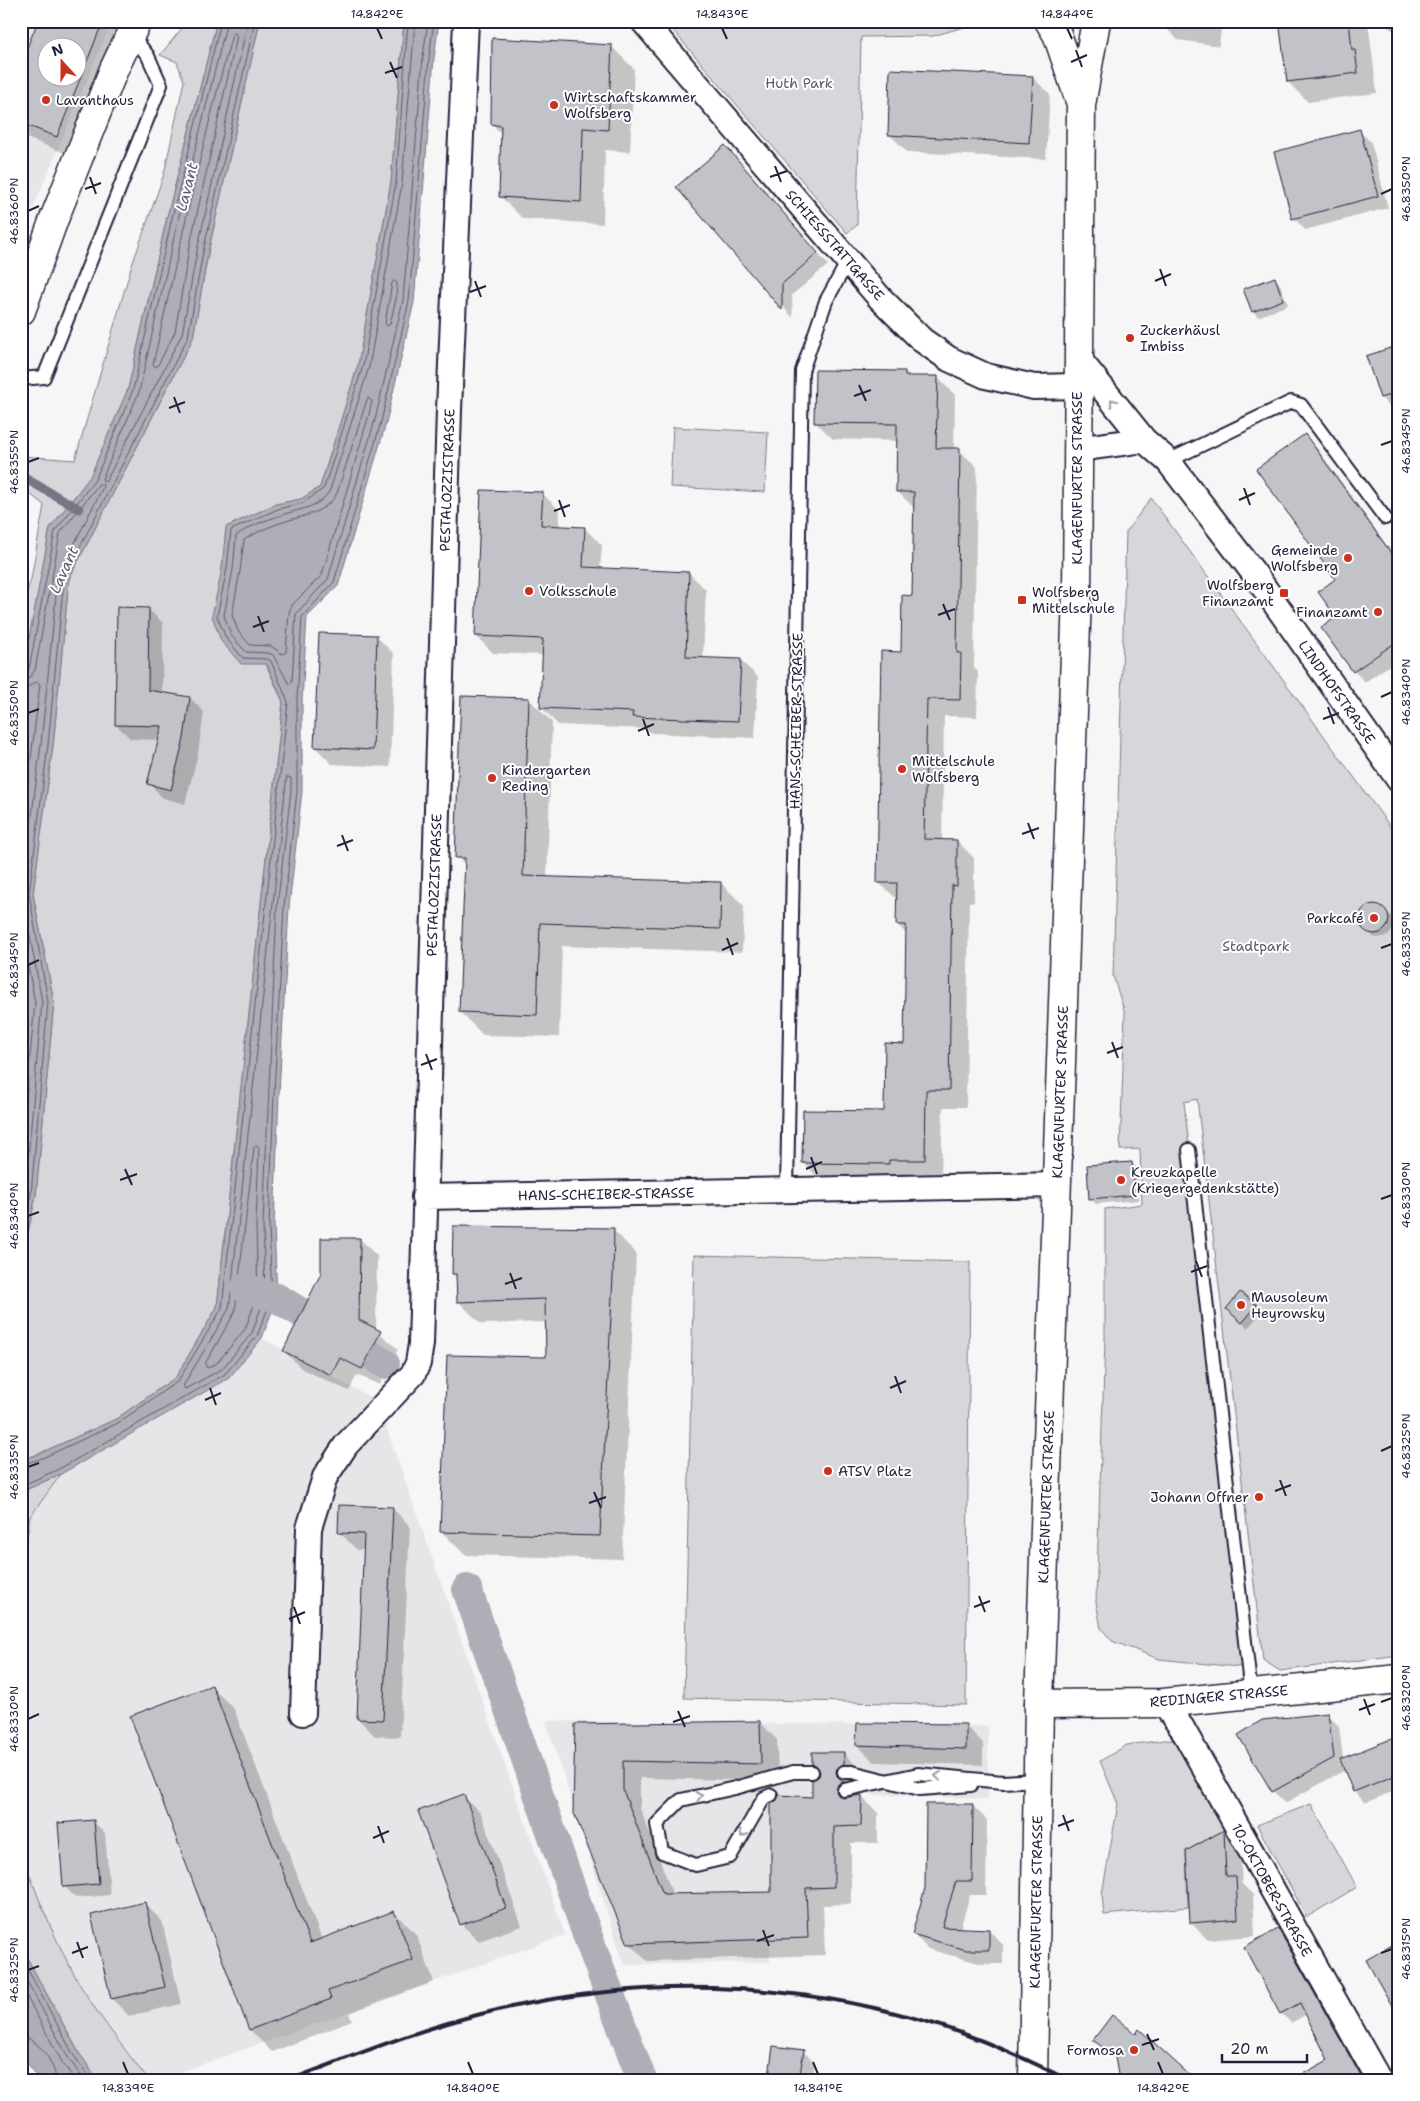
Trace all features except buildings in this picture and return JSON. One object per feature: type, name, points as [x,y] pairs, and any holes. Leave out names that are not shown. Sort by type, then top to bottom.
[{"type":"main road","name":"KLAGENFURTER STRASSE","points":[[1049,21],[1056,34],[1081,105]]},
{"type":"main road","name":"KLAGENFURTER STRASSE","points":[[1033,2080],[1039,1704],[1076,604],[1081,105],[1096,21]]},
{"type":"main road","points":[[21,311],[114,69],[134,28]]},
{"type":"main road","name":"REDINGER STRASSE","points":[[1039,1704],[1163,1703],[1399,1679]]},
{"type":"street","name":"PESTALOZZISTRASSE","points":[[303,1713],[310,1528],[325,1477],[346,1445],[413,1374],[418,1363],[420,1344],[449,410],[466,21]]},
{"type":"street","name":"SCHIESSSTATTGASSE","points":[[643,21],[848,261],[893,312],[922,340],[949,359],[986,376],[1034,387],[1077,386]]},
{"type":"street","name":"LINDHOFSTRASSE","points":[[1078,358],[1144,440],[1168,460],[1253,572],[1399,780]]},
{"type":"street","points":[[1077,449],[1144,440]]},
{"type":"street","name":"HANS-SCHEIBER-STRASSE","points":[[424,1197],[1057,1185]]},
{"type":"street","name":"10.-OKTOBER-STRASSE","points":[[1163,1703],[1182,1728],[1379,2080]]},
{"type":"lane","points":[[21,379],[44,377],[161,86],[134,28]]},
{"type":"lane","name":"HANS-SCHEIBER-STRASSE","points":[[787,1190],[802,371],[826,301],[848,261]]},
{"type":"lane","points":[[1168,460],[1291,402],[1301,406],[1385,518]]},
{"type":"lane","points":[[1189,1150],[1251,1694]]},
{"type":"lane","points":[[770,1794],[764,1798],[730,1857],[696,1864],[662,1852],[657,1824],[681,1800],[794,1772],[812,1772]]},
{"type":"lane","points":[[844,1772],[852,1772],[887,1781]]},
{"type":"lane","points":[[844,1790],[918,1774],[1002,1782],[1039,1780]]},
{"type":"shaded area","points":[[21,21],[112,21],[88,78],[88,38],[38,38],[38,88],[84,88],[21,237]]},
{"type":"shaded area","points":[[262,1338],[377,1401],[565,1935],[158,2080],[148,2080],[99,2014],[74,1974],[40,1905],[21,1851],[21,1579],[30,1517],[61,1474],[229,1378]]},
{"type":"shaded area","points":[[546,1721],[988,1726],[988,1799],[862,1794],[861,1826],[834,1827],[834,1887],[806,1892],[808,1938],[770,1940],[770,1962],[624,1965]]},
{"type":"green space","points":[[188,21],[217,21],[167,217],[128,389],[90,477],[50,528],[21,681],[21,611],[31,579],[44,505],[21,487],[21,456],[75,460],[131,268],[164,174],[184,81],[177,62],[160,55]]},
{"type":"green space","points":[[260,21],[404,21],[391,182],[358,365],[320,487],[301,499],[276,504],[226,527],[222,569],[283,702],[217,1307],[176,1377],[116,1419],[21,1460],[21,1265],[36,1195],[54,1002],[33,894],[53,746],[69,579],[193,338],[208,253]]},
{"type":"green space","name":"Huth Park","points":[[665,21],[976,21],[978,23],[933,36],[861,37],[857,225],[847,233]]},
{"type":"green space","points":[[673,427],[768,432],[765,492],[670,487]]},
{"type":"green space","name":"Stadtpark","points":[[1151,498],[1399,839],[1399,1655],[1280,1671],[1263,1660],[1197,1099],[1184,1102],[1248,1663],[1238,1667],[1159,1659],[1112,1641],[1101,1628],[1096,1602],[1105,1340],[1105,1209],[1142,1204],[1140,1149],[1120,1150],[1125,1013],[1113,976],[1126,532]]},
{"type":"green space","points":[[694,1255],[970,1262],[966,1705],[684,1698]]},
{"type":"green space","points":[[61,1474],[30,1517],[21,1579],[21,1492]]},
{"type":"green space","points":[[1172,1739],[1189,1762],[1224,1830],[1186,1851],[1188,1907],[1104,1915],[1102,1894],[1118,1804],[1100,1761],[1127,1745]]},
{"type":"green space","points":[[1311,1804],[1357,1887],[1307,1917],[1257,1825]]},
{"type":"green space","points":[[21,1851],[45,1913],[74,1974],[99,2015],[148,2080],[98,2080],[79,2053],[21,1947]]},
{"type":"water","name":"Lavant","points":[[217,21],[260,21],[208,253],[193,338],[69,579],[53,746],[33,894],[54,1002],[36,1195],[21,1265],[21,681],[50,528],[90,477],[128,389],[167,217]]},
{"type":"water","points":[[404,21],[439,21],[434,58],[414,302],[386,423],[338,586],[307,617],[302,700],[302,791],[289,907],[279,1093],[274,1225],[277,1298],[262,1338],[229,1378],[61,1474],[21,1492],[21,1460],[116,1419],[176,1377],[217,1307],[283,702],[267,664],[241,664],[221,641],[212,616],[222,569],[226,527],[276,504],[301,499],[320,487],[358,365],[391,182]]},
{"type":"water","points":[[21,1947],[79,2053],[98,2080],[38,2080],[21,2052]]},
{"type":"waterway","points":[[21,476],[79,509]]},
{"type":"waterway","points":[[245,1288],[277,1298],[385,1364]]},
{"type":"waterway","points":[[467,1589],[588,1937],[642,2080]]},
{"type":"railway","points":[[289,2080],[362,2052],[460,2019],[541,2001],[598,1993],[656,1988],[714,1988],[771,1991],[829,1999],[885,2010],[973,2037],[1021,2057],[1068,2080]]},
{"type":"place","name":"Lavanthaus","points":[[46,100]]},
{"type":"place","name":"Wirtschaftskammer Wolfsberg","points":[[554,105]]},
{"type":"place","name":"Zuckerhäusl Imbiss","points":[[1130,338]]},
{"type":"place","name":"Gemeinde Wolfsberg","points":[[1348,558]]},
{"type":"place","name":"Volksschule","points":[[529,591]]},
{"type":"place","name":"Wolfsberg Finanzamt","points":[[1284,593]]},
{"type":"place","name":"Wolfsberg Mittelschule","points":[[1022,600]]},
{"type":"place","name":"Finanzamt","points":[[1378,612]]},
{"type":"place","name":"Mittelschule Wolfsberg","points":[[902,769]]},
{"type":"place","name":"Kindergarten Reding","points":[[492,778]]},
{"type":"place","name":"Parkcafé","points":[[1374,918]]},
{"type":"place","name":"Kreuzkapelle (Kriegergedenkstätte)","points":[[1121,1180]]},
{"type":"place","name":"Mausoleum Heyrowsky","points":[[1241,1305]]},
{"type":"place","name":"ATSV Platz","points":[[828,1471]]},
{"type":"place","name":"Johann Offner","points":[[1259,1497]]},
{"type":"place","name":"Formosa","points":[[1134,2050]]}]
